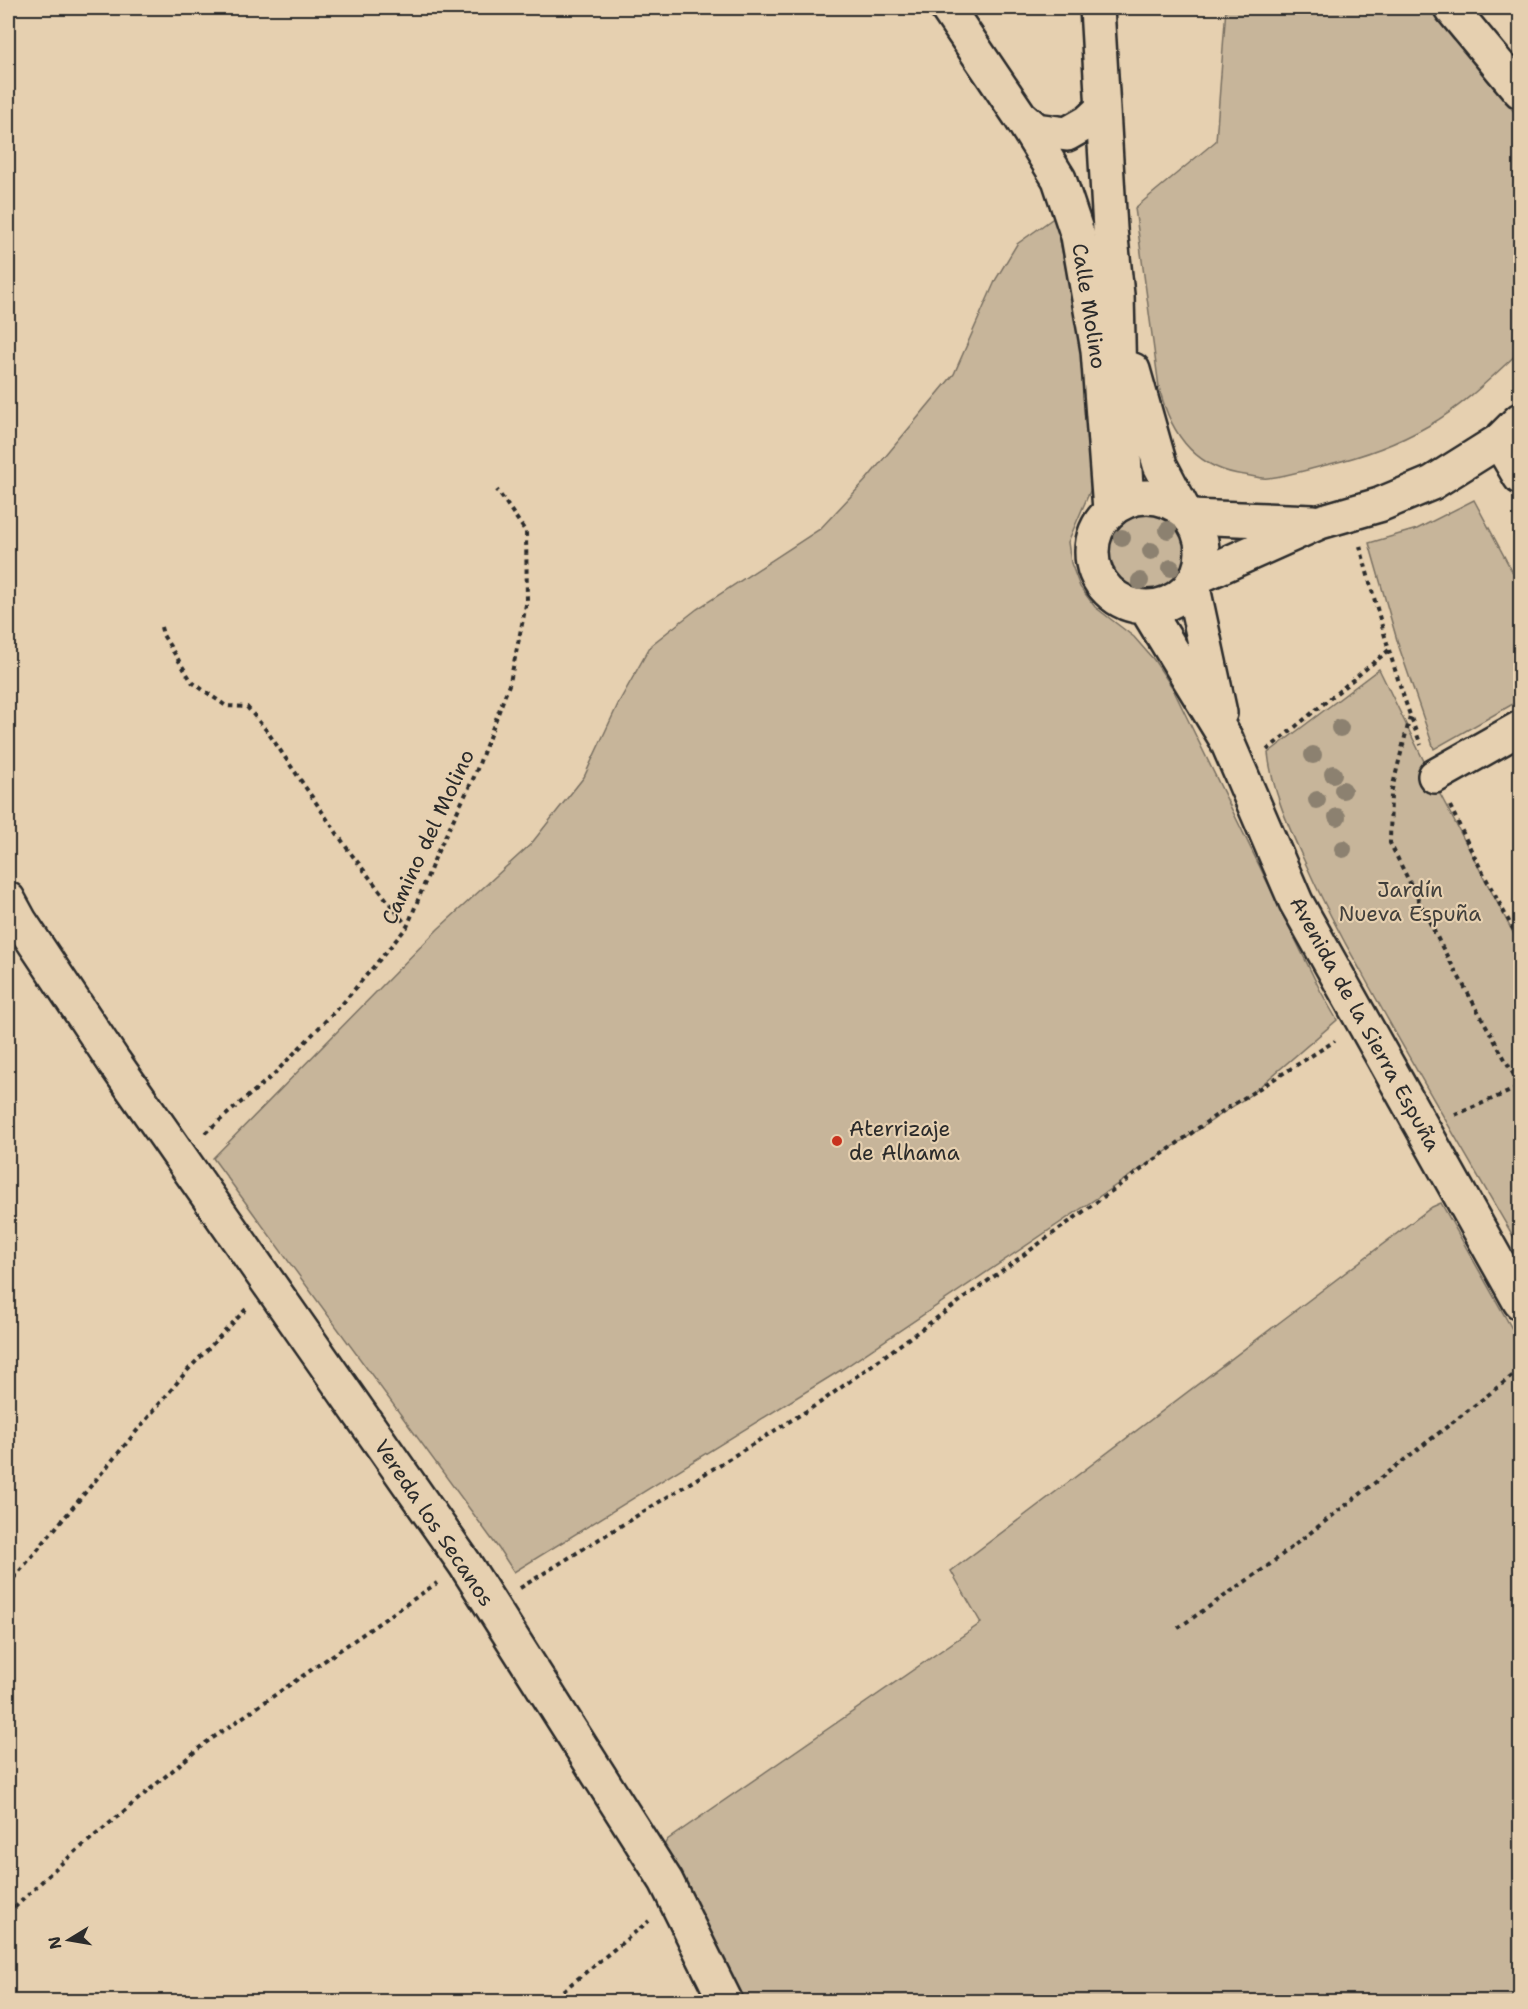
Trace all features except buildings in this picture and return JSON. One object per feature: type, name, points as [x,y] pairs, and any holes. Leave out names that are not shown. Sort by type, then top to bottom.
[{"type":"street","name":"Calle Molino","points":[[947,8],[1020,116],[1059,179],[1078,236],[1098,350],[1118,505]]},
{"type":"street","points":[[1096,8],[1117,295],[1118,505]]},
{"type":"street","points":[[1451,8],[1516,76]]},
{"type":"street","name":"Calle Molino","points":[[1020,116],[1036,130],[1067,134],[1088,122],[1102,109]]},
{"type":"street","points":[[1117,295],[1137,388],[1160,465],[1186,513],[1198,531],[1202,547],[1201,563],[1194,581],[1180,596],[1164,605],[1146,608],[1127,604],[1111,595],[1099,580],[1092,562],[1092,543],[1098,525],[1118,505],[1141,496],[1170,501],[1186,513],[1320,522]]},
{"type":"street","points":[[1194,581],[1320,522],[1379,505],[1432,483],[1510,430],[1521,477]]},
{"type":"street","name":"Avenida de la Sierra Espuña","points":[[1194,581],[1226,739]]},
{"type":"street","name":"Avenida de la Sierra Espuña","points":[[1146,608],[1226,739],[1296,902],[1521,1302]]},
{"type":"street","points":[[1435,776],[1521,728]]},
{"type":"street","name":"Vereda los Secanos","points":[[8,899],[20,921],[114,1062],[465,1564],[655,1863],[726,2001]]},
{"type":"path","name":"Camino del Molino","points":[[179,1155],[273,1075],[343,1003],[407,927],[437,853],[474,777],[510,682],[527,600],[526,532],[497,490]]},
{"type":"path","points":[[1351,513],[1410,716],[1435,776],[1473,854],[1521,942]]},
{"type":"path","points":[[161,627],[163,635],[192,682],[226,706],[247,707],[267,731],[349,851],[407,927]]},
{"type":"path","points":[[1263,755],[1389,650]]},
{"type":"path","points":[[1410,716],[1391,793],[1390,843],[1442,947],[1521,1086],[1451,1117]]},
{"type":"path","points":[[491,1605],[822,1402],[1215,1116],[1335,1041]]},
{"type":"path","points":[[8,1585],[186,1372],[269,1284]]},
{"type":"path","points":[[1178,1628],[1265,1568],[1521,1370]]},
{"type":"path","points":[[8,1914],[55,1869],[204,1744],[465,1564]]},
{"type":"path","points":[[549,2001],[675,1900]]},
{"type":"green space","points":[[1226,8],[1429,8],[1520,119],[1520,351],[1465,401],[1416,433],[1352,458],[1297,473],[1268,478],[1227,471],[1212,465],[1187,446],[1170,419],[1159,387],[1135,208],[1216,141]]},
{"type":"green space","points":[[1055,217],[1080,337],[1095,469],[1090,491],[1068,542],[1071,563],[1080,587],[1095,607],[1134,637],[1154,660],[1172,687],[1321,992],[1337,1020],[1250,1095],[841,1370],[514,1572],[213,1158],[438,929],[531,844],[584,777],[619,702],[651,645],[697,609],[820,529],[866,480],[954,374],[996,279],[1017,244]]},
{"type":"green space","points":[[1474,500],[1520,586],[1520,700],[1434,749],[1399,647],[1369,543],[1417,529]]},
{"type":"green space","points":[[1140,513],[1156,513],[1170,519],[1181,530],[1187,544],[1187,560],[1181,574],[1170,585],[1156,591],[1140,591],[1126,585],[1115,574],[1109,560],[1109,544],[1115,530],[1126,519]]},
{"type":"green space","name":"Jardín Nueva Espuña","points":[[1379,669],[1441,796],[1520,946],[1520,1248],[1420,1077],[1338,930],[1291,831],[1273,780],[1268,753]]},
{"type":"green space","points":[[1441,1203],[1520,1343],[1520,2001],[739,2001],[661,1851],[667,1840],[981,1623],[951,1571],[1432,1207]]},
{"type":"place","name":"Aterrizaje de Alhama","points":[[837,1141]]}]
